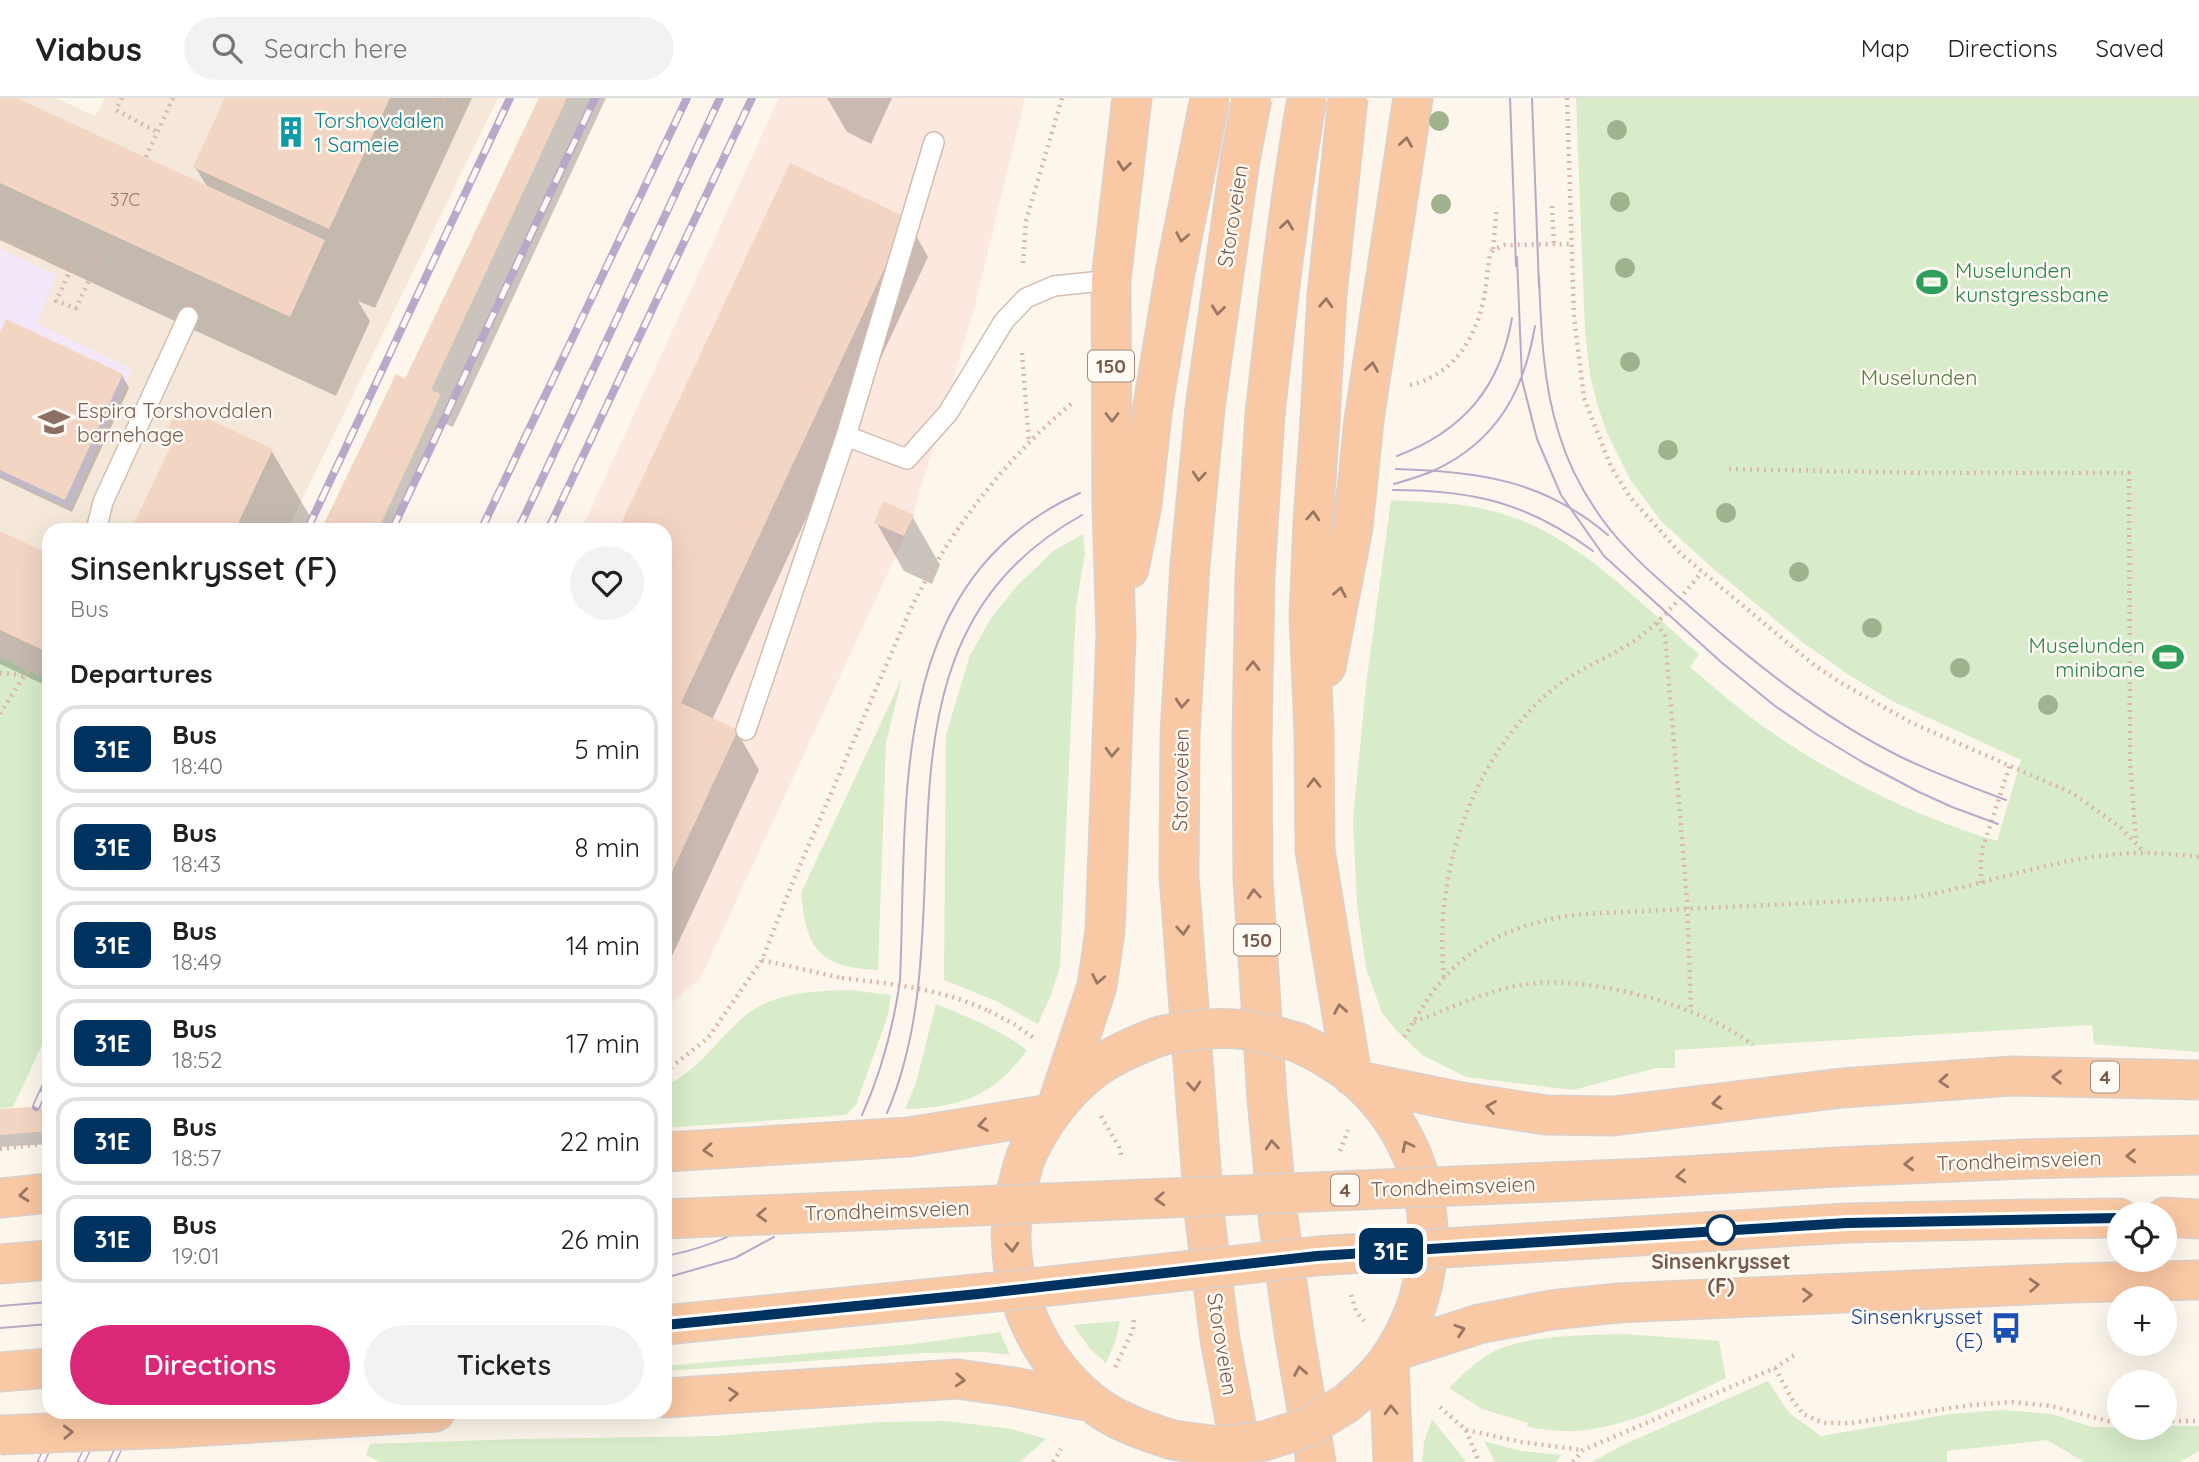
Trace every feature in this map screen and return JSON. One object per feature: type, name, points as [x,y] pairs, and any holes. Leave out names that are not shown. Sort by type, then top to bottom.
[{"type":"highway","name":"150","points":[[1054,1108],[1097,986],[1105,932],[1116,635],[1112,505],[1111,280],[1132,98]]},
{"type":"highway","name":"150","points":[[1116,635],[1142,504],[1153,405],[1175,272],[1210,98]]},
{"type":"highway","name":"Storoveien","points":[[1243,1462],[1220,1339],[1205,1220],[1179,876],[1180,735],[1190,565],[1205,408],[1240,160],[1252,98]]},
{"type":"highway","name":"150","points":[[1307,98],[1279,288],[1265,414],[1255,575],[1252,739],[1253,879],[1266,1085],[1278,1217],[1315,1462]]},
{"type":"highway","points":[[1348,98],[1326,295],[1309,616],[1315,850],[1356,1078]]},
{"type":"highway","points":[[1314,731],[1353,527],[1364,420],[1413,98]]},
{"type":"highway","points":[[672,1398],[957,1379],[1014,1387],[1102,1409],[1142,1430],[1162,1451],[1264,1441],[1308,1427],[1347,1403],[1370,1382],[1392,1355],[1414,1314],[1426,1273],[1429,1230],[1423,1189],[1410,1148],[1388,1112],[1356,1078],[1327,1057],[1299,1043],[1265,1032],[1230,1027],[1195,1028],[1160,1036],[1122,1051],[1087,1074],[1054,1108],[1027,1153],[1014,1197],[1010,1243],[1017,1288],[1033,1331],[1058,1369],[1102,1409]]},
{"type":"highway","name":"4","points":[[1356,1078],[1462,1102],[1546,1115],[1613,1116],[1842,1088],[2012,1076],[2199,1080]]},
{"type":"highway","points":[[672,1152],[909,1137],[1054,1108]]},
{"type":"highway","name":"Trondheimsveien","points":[[672,1219],[1647,1178],[2026,1159],[2199,1155]]},
{"type":"highway","points":[[0,1198],[42,1194]]},
{"type":"highway","points":[[672,1324],[1317,1256],[1847,1223],[2107,1218]]},
{"type":"highway","points":[[2177,1218],[2199,1219]]},
{"type":"highway","points":[[0,1264],[42,1261]]},
{"type":"highway","points":[[1392,1355],[1479,1324],[1551,1310],[1618,1303],[2199,1280]]},
{"type":"highway","points":[[1392,1355],[1393,1462]]},
{"type":"highway","points":[[0,1436],[320,1419]]},
{"type":"lane","points":[[746,730],[846,436],[934,142]]},
{"type":"lane","points":[[846,436],[907,459],[948,413],[1004,321],[1026,298],[1054,286],[1111,280]]},
{"type":"lane","points":[[98,523],[103,502],[188,317]]},
{"type":"path","points":[[122,98],[116,110],[158,132]]},
{"type":"path","points":[[146,158],[173,98]]},
{"type":"path","points":[[437,98],[464,111]]},
{"type":"path","points":[[1023,268],[1026,221],[1062,98]]},
{"type":"path","points":[[1567,98],[1574,317],[1584,398],[1611,467],[1630,497],[1654,526],[1702,572],[1790,647],[1841,683],[1912,723],[2072,793],[2101,812],[2145,853]]},
{"type":"path","points":[[1552,206],[1554,245]]},
{"type":"path","points":[[1406,386],[1435,377],[1464,349],[1477,323],[1485,295],[1497,207]]},
{"type":"path","points":[[0,238],[71,269],[56,301],[76,308],[111,234]]},
{"type":"path","points":[[1493,250],[1505,244],[1571,244]]},
{"type":"path","points":[[1022,349],[1029,442]]},
{"type":"path","points":[[672,1066],[708,1038],[762,960],[797,872],[924,583],[976,503],[1005,467],[1071,404]]},
{"type":"path","points":[[1729,469],[2129,473],[2130,761],[2136,842]]},
{"type":"path","points":[[1444,977],[1442,954],[1452,862],[1468,810],[1488,766],[1517,724],[1557,686],[1580,670],[1626,646],[1657,623],[1702,572]]},
{"type":"path","points":[[1657,623],[1665,636],[1688,908],[1691,1012]]},
{"type":"path","points":[[0,714],[29,668],[42,673]]},
{"type":"path","points":[[0,673],[24,675]]},
{"type":"path","points":[[1981,883],[1983,846],[2010,765]]},
{"type":"path","points":[[1404,1037],[1432,992],[1465,958],[1487,943],[1530,923],[1584,914],[1884,900],[1940,893],[2078,861],[2145,853],[2198,856]]},
{"type":"path","points":[[762,960],[842,978],[909,985],[964,999],[1014,1024],[1034,1038]]},
{"type":"path","points":[[1413,1023],[1499,990],[1549,982],[1576,982],[1606,987],[1691,1012],[1736,1032],[1753,1045]]},
{"type":"path","points":[[0,1149],[42,1144]]},
{"type":"path","points":[[1573,1462],[1583,1450],[1775,1368],[1796,1354]]},
{"type":"path","points":[[1775,1368],[1803,1414],[1824,1423],[1852,1423],[1971,1405],[2012,1402],[2052,1406],[2107,1421]]},
{"type":"path","points":[[1440,1408],[1466,1430],[1479,1462]]},
{"type":"path","points":[[2177,1421],[2199,1421]]},
{"type":"path","points":[[1466,1430],[1522,1442],[1583,1450]]},
{"type":"path","points":[[1054,1462],[1061,1449]]},
{"type":"shaded area","points":[[0,98],[56,98],[95,116],[105,98],[498,98],[290,523],[42,523],[42,677],[0,657]]},
{"type":"shaded area","points":[[779,98],[1025,98],[975,305],[910,525],[700,979],[672,1002],[672,523],[584,523]]},
{"type":"shaded area","name":"Espira Torshovdalen barnehage","points":[[0,249],[56,275],[37,324],[132,369],[70,509],[0,476]]},
{"type":"green space","name":"Muselunden","points":[[1576,98],[2199,98],[2199,1052],[2094,1044],[2092,1025],[1675,1050],[1675,1068],[1656,1068],[1573,1090],[1466,1077],[1422,1055],[1382,1013],[1366,968],[1357,904],[1353,820],[1366,685],[1391,500],[1488,510],[1518,519],[1575,549],[1627,590],[1699,654],[1690,667],[1761,725],[1845,778],[1935,820],[1997,841],[2021,760],[1894,702],[1802,642],[1710,566],[1661,521],[1631,481],[1607,433],[1590,375],[1585,332]]},
{"type":"green space","points":[[1083,534],[1085,554],[1076,607],[1060,967],[1038,1024],[996,1001],[944,980],[946,735],[970,655],[990,620],[1016,587],[1053,551]]},
{"type":"green space","points":[[0,657],[42,677],[42,1045],[13,1107],[0,1108]]},
{"type":"green space","points":[[902,678],[886,743],[878,970],[858,968],[842,965],[819,952],[807,929],[801,893]]},
{"type":"green space","points":[[850,990],[891,995],[888,1015],[856,1105],[846,1115],[672,1127],[672,1082],[689,1071],[735,1024],[757,1007],[782,997],[809,992]]},
{"type":"green space","points":[[936,1004],[994,1030],[1027,1050],[1001,1079],[974,1096],[943,1106],[905,1109],[916,1083]]},
{"type":"green space","points":[[1120,1321],[1106,1363],[1090,1349],[1073,1325]]},
{"type":"green space","points":[[1000,1332],[1010,1355],[984,1352],[925,1353],[672,1371],[672,1365],[913,1344]]},
{"type":"green space","points":[[1624,1334],[1719,1341],[1726,1378],[1635,1418],[1576,1431],[1527,1427],[1528,1423],[1482,1409],[1449,1388],[1480,1360],[1504,1347],[1537,1339]]},
{"type":"green space","points":[[1768,1381],[1789,1413],[1821,1436],[1950,1414],[2001,1410],[2052,1414],[2092,1427],[2107,1427],[2107,1440],[2177,1440],[2177,1426],[2199,1426],[2199,1451],[2180,1462],[2084,1462],[2047,1440],[1947,1451],[1947,1462],[1592,1462],[1625,1444]]},
{"type":"green space","points":[[1432,1419],[1466,1462],[1422,1462],[1424,1442]]},
{"type":"green space","points":[[946,1421],[1012,1429],[1046,1439],[1020,1462],[380,1462],[366,1455],[370,1444],[715,1436],[880,1422]]},
{"type":"green space","points":[[1484,1441],[1521,1451],[1562,1455],[1555,1462],[1495,1462]]},
{"type":"building","points":[[0,98],[17,98],[325,240],[290,317],[0,183]]},
{"type":"building","name":"Torshovdalen 1 Sameie","points":[[225,98],[390,98],[329,229],[193,167]]},
{"type":"building","points":[[539,98],[567,98],[431,390],[441,394],[381,523],[324,523],[396,374],[405,379]]},
{"type":"building","points":[[790,163],[908,218],[681,703],[738,730],[672,872],[672,523],[621,523]]},
{"type":"building","name":"Espira Torshovdalen barnehage","points":[[6,319],[123,374],[65,500],[0,470],[0,332]]},
{"type":"building","points":[[191,411],[273,449],[238,523],[134,523],[173,441],[164,437],[174,415],[183,419],[185,412],[190,414]]},
{"type":"building","points":[[883,501],[914,515],[904,536],[874,523]]},
{"type":"building","points":[[0,531],[42,551],[42,650],[0,630]]},
{"type":"building","points":[[42,1106],[42,1132],[0,1135],[0,1109]]},
{"type":"tram line","points":[[1510,98],[1516,266]]},
{"type":"tram line","points":[[1532,98],[1539,287]]},
{"type":"tram line","points":[[1517,257],[1522,380],[1537,439],[1561,495],[1604,556],[1721,662],[1775,706],[1816,734],[1919,792],[1998,824]]},
{"type":"tram line","points":[[1539,277],[1546,377],[1559,434],[1583,489],[1621,543],[1713,627],[1764,669],[1818,708],[1903,758],[2006,800]]},
{"type":"tram line","points":[[1397,456],[1441,434],[1475,404],[1498,366],[1512,318]]},
{"type":"tram line","points":[[1394,484],[1430,472],[1457,458],[1491,429],[1515,392],[1530,350],[1535,326]]},
{"type":"tram line","points":[[1396,469],[1482,476],[1534,490],[1559,501],[1608,535]]},
{"type":"tram line","points":[[1393,490],[1449,493],[1499,502],[1546,521],[1593,551]]},
{"type":"tram line","points":[[862,1115],[881,1066],[900,981],[909,772],[920,703],[939,639],[970,581],[1016,532],[1080,493]]},
{"type":"tram line","points":[[887,1113],[911,1035],[921,953],[929,787],[940,709],[965,635],[1010,570],[1082,515]]},
{"type":"tram line","points":[[672,1254],[714,1243],[759,1221]]},
{"type":"tram line","points":[[672,1276],[735,1258],[774,1237]]},
{"type":"tram line","points":[[0,1306],[42,1303]]},
{"type":"tram line","points":[[0,1328],[42,1325]]},
{"type":"railway","points":[[310,523],[510,98]]},
{"type":"railway","points":[[395,523],[595,98]]},
{"type":"railway","points":[[484,523],[687,98]]},
{"type":"railway","points":[[521,523],[720,98]]},
{"type":"railway","points":[[551,523],[752,98]]},
{"type":"railway","points":[[36,1107],[42,1094]]},
{"type":"railway","points":[[41,1462],[61,1419]]},
{"type":"railway","points":[[81,1462],[102,1419]]},
{"type":"railway","points":[[112,1462],[133,1419]]},
{"type":"bus line","name":"31E","points":[[672,1325],[1317,1256],[1847,1223],[2107,1218]]},
{"type":"place","name":"Torshovdalen 1 Sameie","points":[[291,132]]},
{"type":"place","name":"Muselunden kunstgressbane","points":[[1932,282]]},
{"type":"place","name":"Espira Torshovdalen barnehage","points":[[54,422]]},
{"type":"place","name":"Muselunden minibane","points":[[2168,657]]},
{"type":"place","name":"Sinsenkrysset (F)","points":[[1721,1230]]},
{"type":"place","name":"Sinsenkrysset (E)","points":[[2006,1328]]}]
